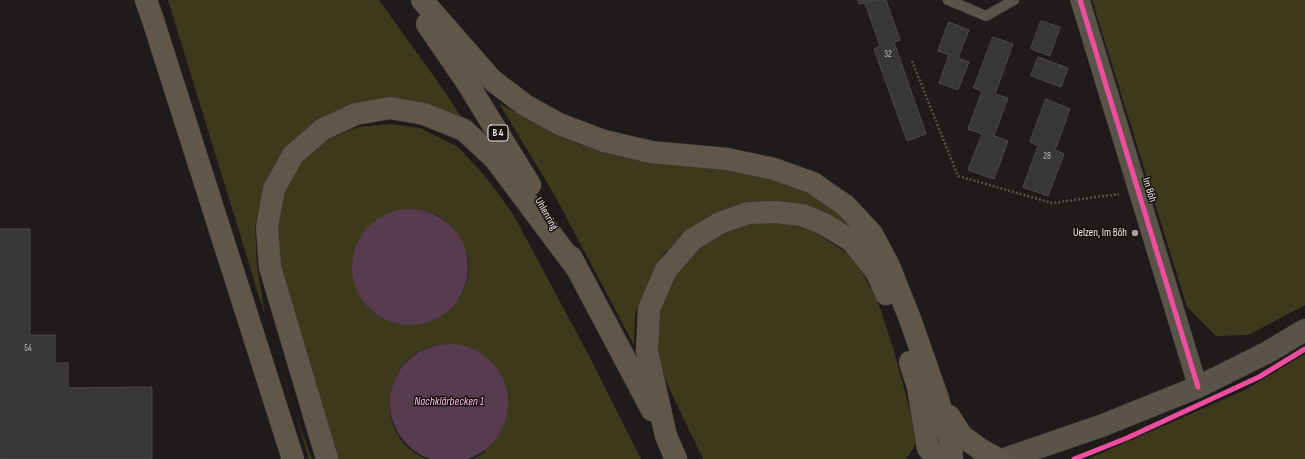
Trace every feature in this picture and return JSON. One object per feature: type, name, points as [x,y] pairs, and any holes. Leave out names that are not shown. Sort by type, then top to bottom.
[{"type":"highway","points":[[146,0],[293,459]]},
{"type":"highway","name":"Uhlenring","points":[[412,0],[466,81],[524,175],[578,270],[666,436]]},
{"type":"highway","points":[[422,0],[492,80],[525,105],[560,124],[604,141],[651,152],[727,159],[774,168],[813,183],[846,206],[872,234],[890,266],[937,396],[951,443],[952,459]]},
{"type":"highway","points":[[327,459],[270,267],[267,226],[274,189],[293,155],[323,129],[356,114],[390,108],[424,114],[464,130],[494,159],[578,270]]},
{"type":"highway","points":[[666,436],[647,351],[649,309],[666,270],[693,239],[720,223],[748,213],[776,212],[802,215],[824,224],[852,241],[877,273],[899,325],[918,387],[929,455]]},
{"type":"highway","points":[[937,396],[962,436],[980,449],[998,459]]},
{"type":"highway","name":"B 4","points":[[666,436],[676,459]]},
{"type":"street","name":"Im Böh","points":[[1080,0],[1198,387]]},
{"type":"street","points":[[1005,459],[1101,426],[1198,387],[1268,352],[1305,330]]},
{"type":"lane","points":[[948,0],[986,16],[1014,0]]},
{"type":"path","points":[[912,61],[958,176],[1052,203],[1139,191]]},
{"type":"shaded area","points":[[168,0],[379,0],[462,118],[351,106],[265,186],[255,226],[257,266],[265,316]]},
{"type":"shaded area","points":[[1092,0],[1305,0],[1305,305],[1248,335],[1216,336],[1187,307]]},
{"type":"shaded area","points":[[499,103],[555,135],[601,152],[649,161],[729,169],[772,176],[825,201],[863,237],[839,221],[697,225],[664,253],[648,284],[635,315],[634,345],[554,194]]},
{"type":"shaded area","points":[[390,124],[420,128],[458,147],[485,176],[513,214],[588,354],[641,459],[473,459],[485,452],[472,349],[459,345],[445,344],[424,349],[408,360],[397,376],[391,394],[391,413],[396,431],[408,447],[426,459],[336,459],[279,265],[277,229],[283,194],[301,162],[330,138],[358,127]],"holes":[[[407,209],[432,213],[441,217],[447,222],[467,254],[469,264],[466,285],[456,303],[432,320],[413,325],[353,262],[355,248],[361,236]]]},
{"type":"shaded area","points":[[770,223],[797,225],[818,234],[847,253],[863,274],[879,305],[894,351],[914,425],[916,444],[906,459],[703,459],[668,386],[656,348],[659,313],[674,273],[701,246],[727,231],[749,224]]},
{"type":"shaded area","points":[[265,316],[294,411],[295,415]]},
{"type":"shaded area","points":[[1305,354],[1305,459],[1088,459],[1245,390]]},
{"type":"shaded area","points":[[295,415],[312,459],[309,459]]},
{"type":"water","points":[[410,209],[421,210],[432,214],[451,226],[463,245],[467,256],[467,278],[463,289],[451,308],[432,320],[421,324],[410,325],[399,324],[388,320],[369,308],[357,289],[353,278],[352,267],[353,256],[357,245],[369,226],[388,214],[399,210]]},
{"type":"water","name":"Nachklärbecken 1","points":[[449,344],[472,348],[491,361],[504,380],[508,403],[504,426],[491,445],[472,458],[449,462],[426,458],[407,445],[394,426],[390,403],[394,380],[407,361],[426,348]]},
{"type":"building","points":[[858,0],[886,0],[900,40],[894,42],[926,134],[907,141],[874,49],[880,46],[865,3],[859,4]]},
{"type":"building","points":[[1041,21],[1060,27],[1050,56],[1031,49]]},
{"type":"building","points":[[949,22],[969,30],[958,58],[969,62],[958,90],[939,83],[949,55],[938,51]]},
{"type":"building","points":[[993,37],[1013,44],[995,94],[1008,98],[994,136],[1008,141],[994,179],[968,170],[982,134],[968,129],[982,91],[974,88]]},
{"type":"building","points":[[1038,57],[1068,68],[1061,87],[1031,76]]},
{"type":"building","points":[[1046,99],[1070,109],[1055,150],[1064,154],[1048,196],[1023,187],[1038,146],[1030,142]]},
{"type":"building","points":[[0,229],[30,229],[30,335],[55,335],[55,363],[68,363],[68,388],[152,387],[152,459],[0,459]]},
{"type":"cycle path","points":[[1080,0],[1198,387]]},
{"type":"cycle path","points":[[1074,459],[1127,438],[1259,377],[1305,349]]},
{"type":"place","name":"Uelzen, Im Böh","points":[[1135,233]]}]
